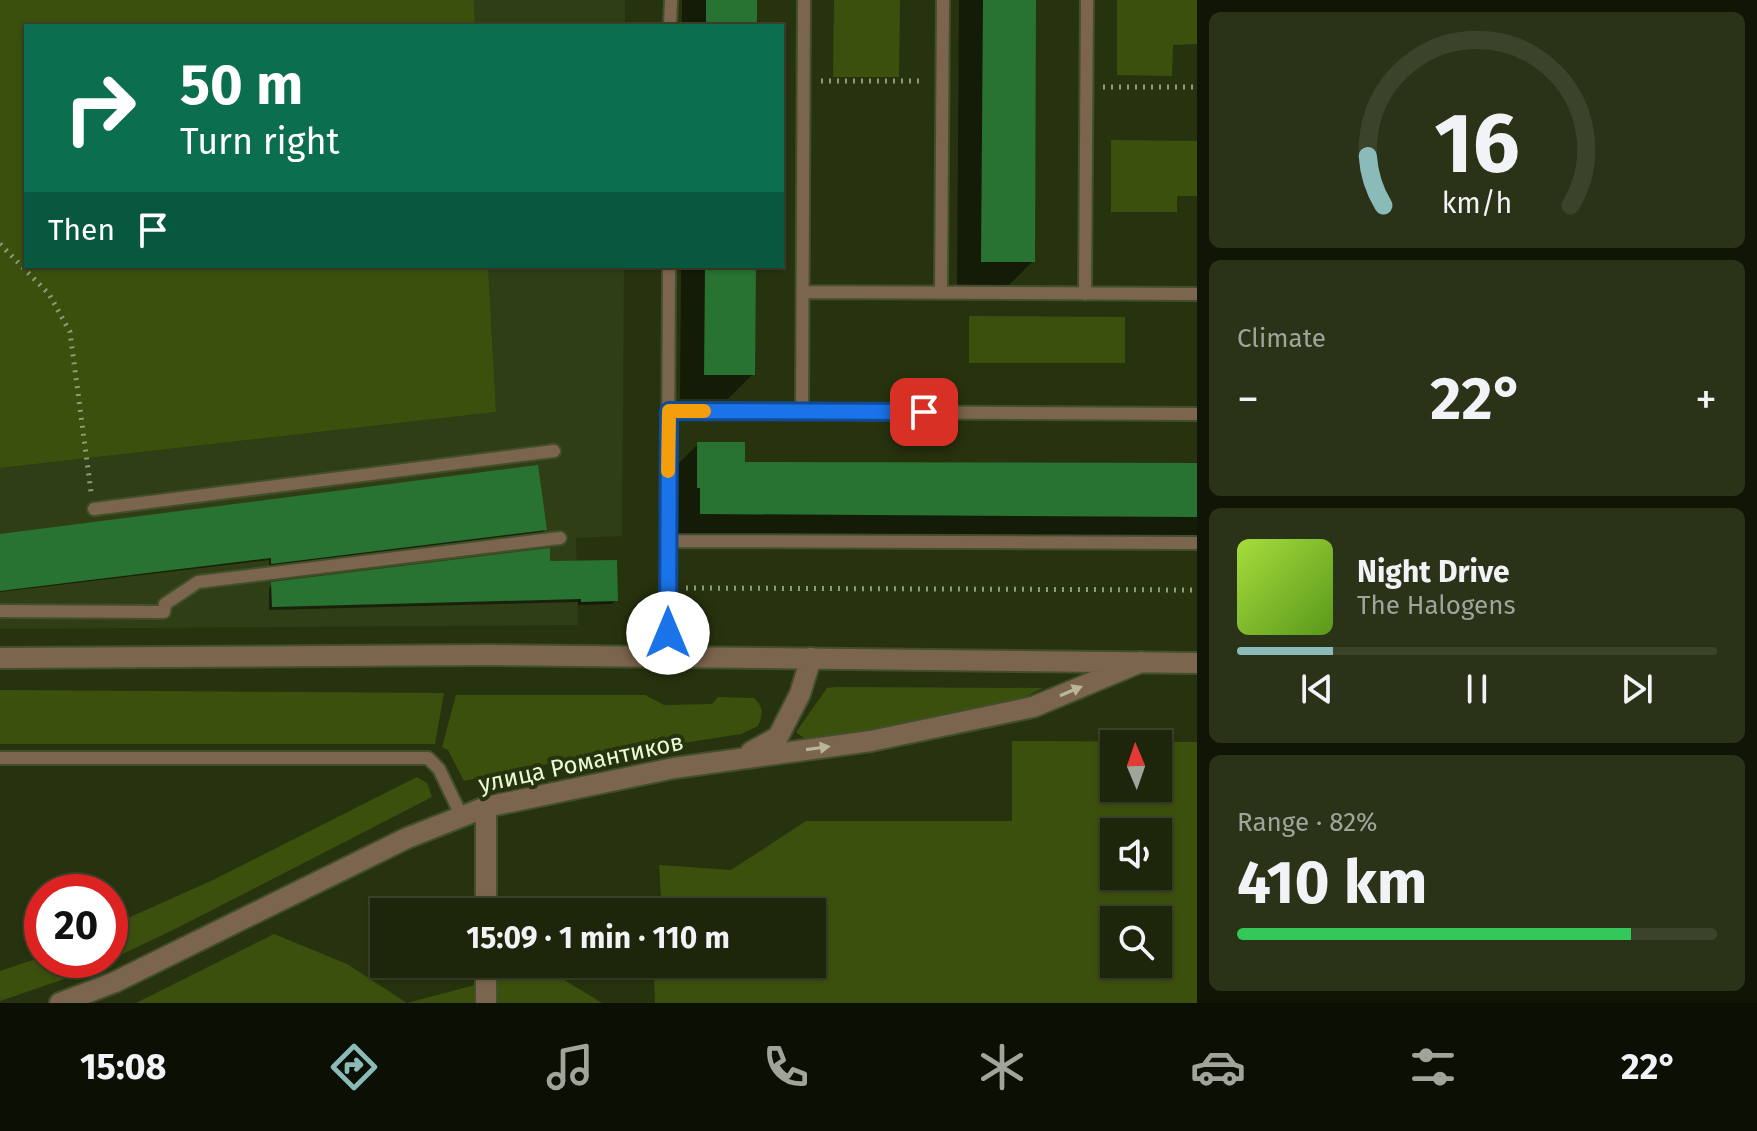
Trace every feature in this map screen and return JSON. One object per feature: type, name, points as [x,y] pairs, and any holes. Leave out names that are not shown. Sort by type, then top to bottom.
[{"type":"street","name":"улица Романтиков","points":[[0,658],[489,655],[1197,663]]},
{"type":"street","points":[[740,758],[778,737],[800,694],[811,658]]},
{"type":"street","name":"улица Романтиков","points":[[60,1003],[115,982],[407,838],[486,807],[659,770],[871,741],[1033,707],[1141,662]]},
{"type":"street","points":[[486,807],[486,898]]},
{"type":"street","points":[[486,978],[486,1003]]},
{"type":"lane","points":[[670,24],[671,0]]},
{"type":"lane","points":[[802,412],[804,0]]},
{"type":"lane","points":[[941,293],[943,0]]},
{"type":"lane","points":[[1085,294],[1087,0]]},
{"type":"lane","points":[[667,656],[669,268]]},
{"type":"lane","points":[[803,292],[1197,294]]},
{"type":"lane","points":[[669,411],[1197,414]]},
{"type":"lane","points":[[94,509],[554,451]]},
{"type":"lane","points":[[0,611],[164,612],[165,604],[198,582],[560,538]]},
{"type":"lane","points":[[668,541],[1197,543]]},
{"type":"lane","points":[[0,758],[428,758],[439,769],[462,817]]},
{"type":"path","points":[[804,81],[942,81]]},
{"type":"path","points":[[1086,86],[1197,87]]},
{"type":"path","points":[[0,244],[49,294],[70,332],[94,509]]},
{"type":"path","points":[[668,588],[1197,590]]},
{"type":"shaded area","points":[[0,0],[474,0],[475,24],[24,24],[24,268],[488,268],[496,412],[0,468]]},
{"type":"shaded area","points":[[474,0],[625,0],[625,24],[475,24]]},
{"type":"shaded area","points":[[834,0],[900,0],[899,77],[833,77]]},
{"type":"shaded area","points":[[1117,0],[1197,0],[1197,44],[1173,45],[1172,76],[1117,75]]},
{"type":"shaded area","points":[[1111,140],[1197,141],[1197,196],[1177,196],[1177,212],[1111,212]]},
{"type":"shaded area","points":[[488,268],[624,268],[622,536],[576,538],[578,625],[0,629],[0,468],[496,412]]},
{"type":"shaded area","points":[[969,316],[1125,317],[1125,363],[969,363]]},
{"type":"shaded area","points":[[827,688],[1043,688],[1027,696],[954,715],[810,743],[796,732]]},
{"type":"shaded area","points":[[0,690],[444,693],[435,744],[0,744]]},
{"type":"shaded area","points":[[456,695],[645,695],[664,705],[712,704],[718,697],[754,698],[762,714],[758,726],[741,734],[530,767],[464,781],[448,750],[442,747]]},
{"type":"shaded area","points":[[1012,741],[1100,741],[1100,802],[1172,802],[1172,742],[1197,742],[1197,1003],[655,1003],[654,978],[826,978],[826,898],[661,898],[659,865],[731,870],[806,821],[1012,821]]},
{"type":"shaded area","points":[[417,777],[427,783],[432,797],[128,951],[128,918],[211,881]]},
{"type":"shaded area","points":[[274,934],[347,964],[407,1003],[136,1003]]},
{"type":"shaded area","points":[[24,963],[24,978],[67,978],[0,1001],[0,971]]},
{"type":"shaded area","points":[[501,978],[561,978],[602,1003],[407,1003]]},
{"type":"building","points":[[706,0],[757,0],[757,24],[706,24]]},
{"type":"building","points":[[983,0],[1036,0],[1035,262],[981,262]]},
{"type":"building","points":[[705,268],[756,268],[755,375],[704,375]]},
{"type":"building","points":[[697,442],[745,442],[745,462],[1197,463],[1197,517],[700,514]]},
{"type":"building","points":[[538,465],[547,530],[271,564],[271,558],[0,591],[0,534]]},
{"type":"building","points":[[550,548],[550,561],[617,560],[618,601],[581,602],[581,599],[272,607],[271,582]]},
{"type":"slow traffic","points":[[668,471],[669,411],[704,411]]},
{"type":"route","points":[[668,633],[669,411],[924,412]]}]
